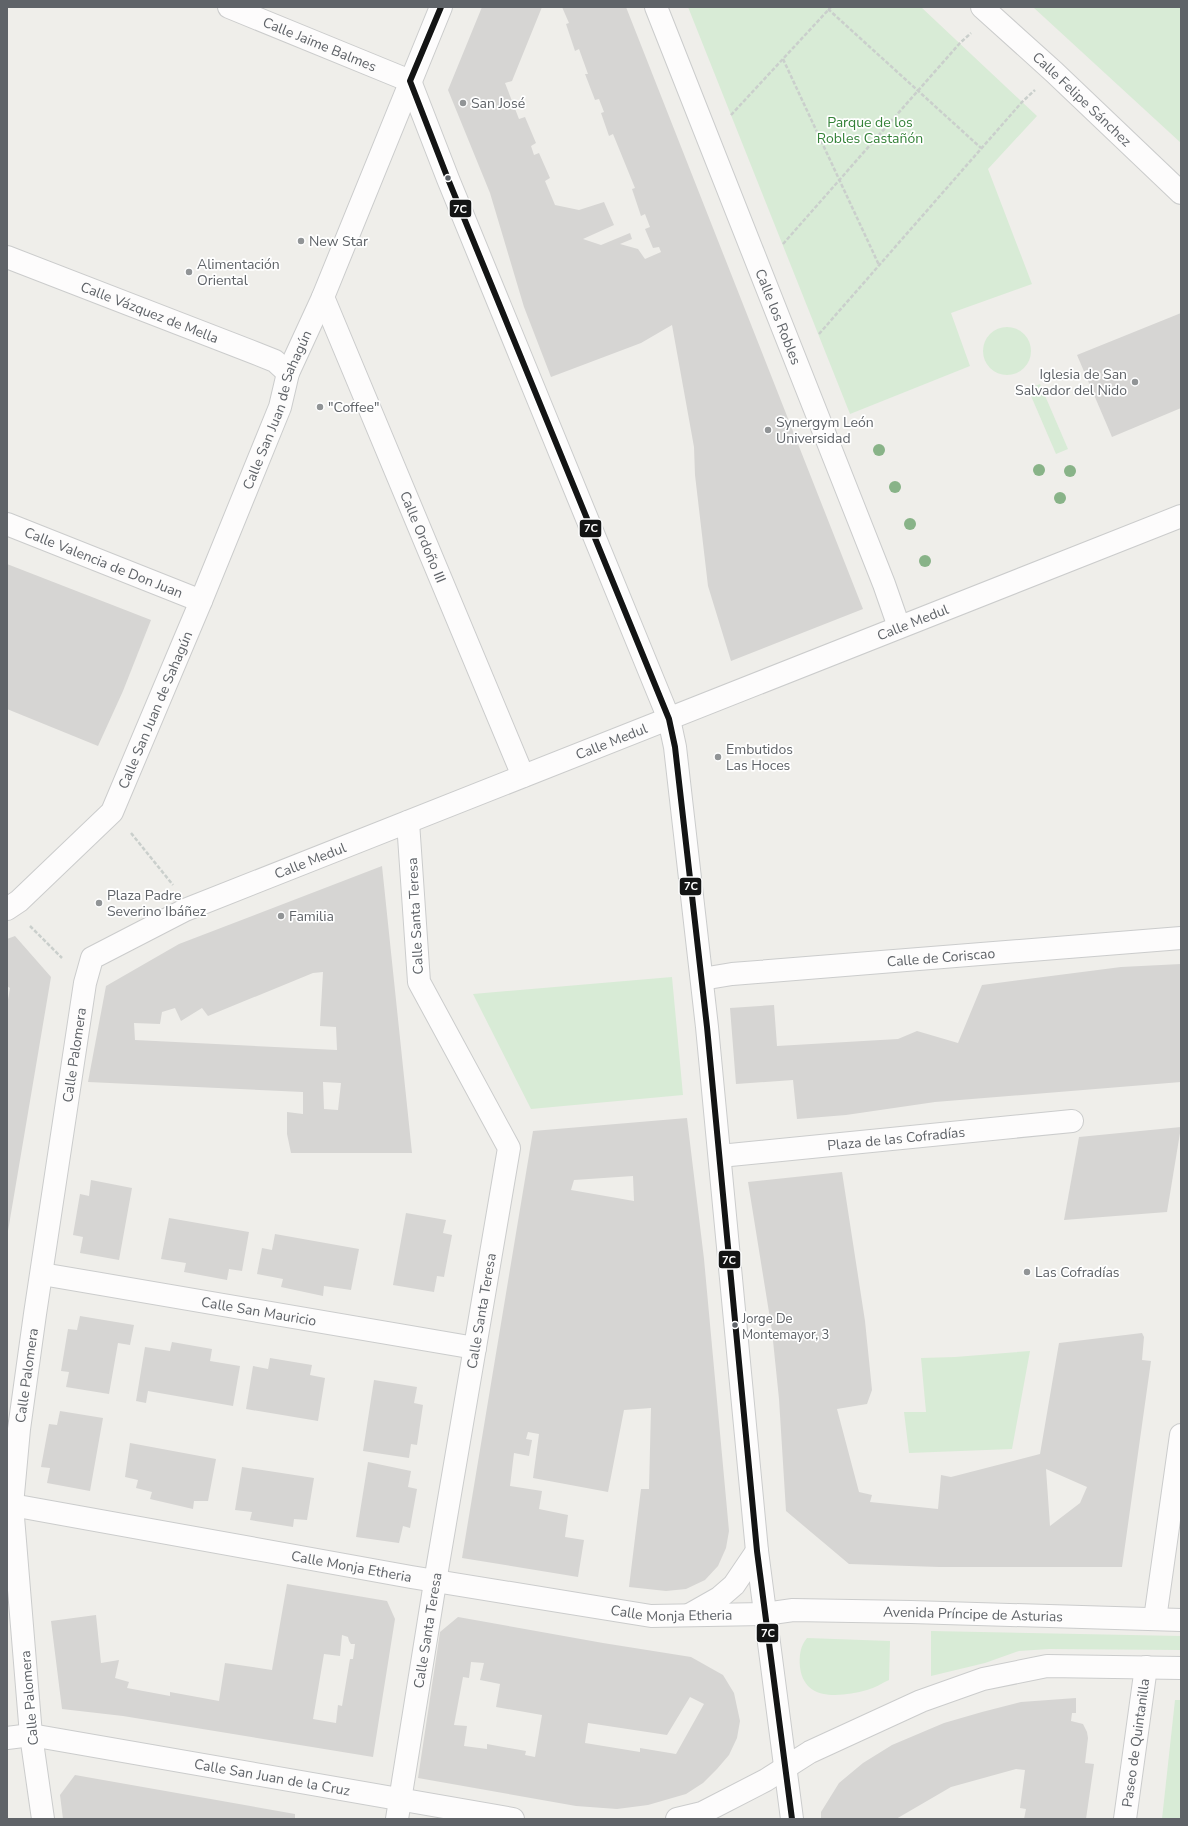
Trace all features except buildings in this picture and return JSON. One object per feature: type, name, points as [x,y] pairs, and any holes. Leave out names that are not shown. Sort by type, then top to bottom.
[{"type":"street","name":"Calle Jaime Balmes","points":[[229,7],[410,81]]},
{"type":"street","name":"Calle San Juan de Sahagún","points":[[112,812],[280,408],[288,373],[323,297],[441,7]]},
{"type":"street","name":"Calle los Robles","points":[[656,7],[884,584],[899,628]]},
{"type":"street","name":"Calle Felipe Sánchez","points":[[986,11],[1054,72],[1181,193]]},
{"type":"street","points":[[410,81],[448,179],[669,719],[675,748],[702,979],[757,1551],[792,1819]]},
{"type":"street","name":"Calle Vázquez de Mella","points":[[7,257],[255,353],[275,362],[288,373]]},
{"type":"street","name":"Calle Ordoño III","points":[[323,297],[522,776]]},
{"type":"street","name":"Calle Medul","points":[[92,958],[185,910],[1181,516]]},
{"type":"street","name":"Calle Valencia de Don Juan","points":[[7,524],[201,601]]},
{"type":"street","points":[[13,906],[112,812]]},
{"type":"street","name":"Calle Santa Teresa","points":[[399,1810],[509,1148],[419,982],[408,822]]},
{"type":"street","name":"Calle de Coriscao","points":[[702,979],[740,973],[1181,938]]},
{"type":"street","name":"Calle Palomera","points":[[43,1819],[31,1735],[10,1499],[13,1437],[42,1274],[85,983],[92,958]]},
{"type":"street","name":"Plaza de las Cofradías","points":[[720,1156],[1072,1121]]},
{"type":"street","name":"Calle San Mauricio","points":[[42,1274],[475,1348]]},
{"type":"street","points":[[1155,1619],[1181,1435]]},
{"type":"street","name":"Calle Monja Etheria","points":[[10,1499],[436,1582],[651,1616],[765,1614]]},
{"type":"street","points":[[686,1616],[718,1598],[734,1585],[757,1551]]},
{"type":"street","name":"Avenida Príncipe de Asturias","points":[[765,1614],[793,1610],[1181,1620]]},
{"type":"street","points":[[677,1819],[710,1816],[810,1752],[922,1701],[983,1678],[1047,1666],[1181,1668]]},
{"type":"street","name":"Paseo de Quintanilla","points":[[1126,1819],[1146,1667]]},
{"type":"street","name":"Calle San Juan de la Cruz","points":[[7,1738],[31,1735],[399,1810],[513,1819]]},
{"type":"path","points":[[731,115],[830,8],[917,91],[981,148]]},
{"type":"path","points":[[783,244],[960,43],[986,11]]},
{"type":"path","points":[[783,59],[879,265]]},
{"type":"path","points":[[819,334],[1022,102],[1054,72]]},
{"type":"path","points":[[112,812],[176,889],[185,910]]},
{"type":"path","points":[[13,906],[69,964],[85,983]]},
{"type":"green space","name":"Parque de los Robles Castañón","points":[[688,7],[921,7],[1037,116],[988,169],[1032,284],[951,313],[970,366],[850,414]]},
{"type":"green space","points":[[1033,7],[1181,7],[1181,143]]},
{"type":"green space","points":[[1007,327],[1016,329],[1024,334],[1029,342],[1031,351],[1029,360],[1024,368],[1016,373],[1007,375],[998,373],[990,368],[985,360],[983,351],[985,342],[990,334],[998,329]]},
{"type":"green space","points":[[1040,384],[1068,449],[1056,454],[1028,389]]},
{"type":"green space","points":[[672,977],[683,1095],[531,1109],[473,994]]},
{"type":"green space","points":[[1030,1351],[1012,1449],[909,1453],[904,1412],[926,1412],[921,1358]]},
{"type":"green space","points":[[931,1631],[1181,1636],[1181,1650],[1049,1649],[1019,1651],[985,1663],[931,1676]]},
{"type":"green space","points":[[807,1638],[890,1641],[889,1680],[870,1689],[846,1694],[835,1695],[816,1692],[808,1686],[803,1678],[800,1667],[800,1652]]},
{"type":"green space","points":[[1175,1700],[1181,1700],[1181,1819],[1162,1819]]},
{"type":"transit line","name":"7C","points":[[441,7],[410,81],[448,179],[669,719],[675,747],[707,1027],[757,1551],[792,1819]]},
{"type":"place","name":"San José","points":[[463,103]]},
{"type":"place","name":"New Star","points":[[301,241]]},
{"type":"place","name":"Alimentación Oriental","points":[[189,272]]},
{"type":"place","name":"Iglesia de San Salvador del Nido","points":[[1135,382]]},
{"type":"place","name":"\"Coffee\"","points":[[320,407]]},
{"type":"place","name":"Synergym León Universidad","points":[[768,430]]},
{"type":"place","name":"Embutidos Las Hoces","points":[[718,757]]},
{"type":"place","name":"Plaza Padre Severino Ibáñez","points":[[99,903]]},
{"type":"place","name":"Familia","points":[[281,916]]},
{"type":"place","name":"Las Cofradías","points":[[1027,1272]]},
{"type":"place","name":"Jorge De Montemayor, 3","points":[[735,1325]]}]
